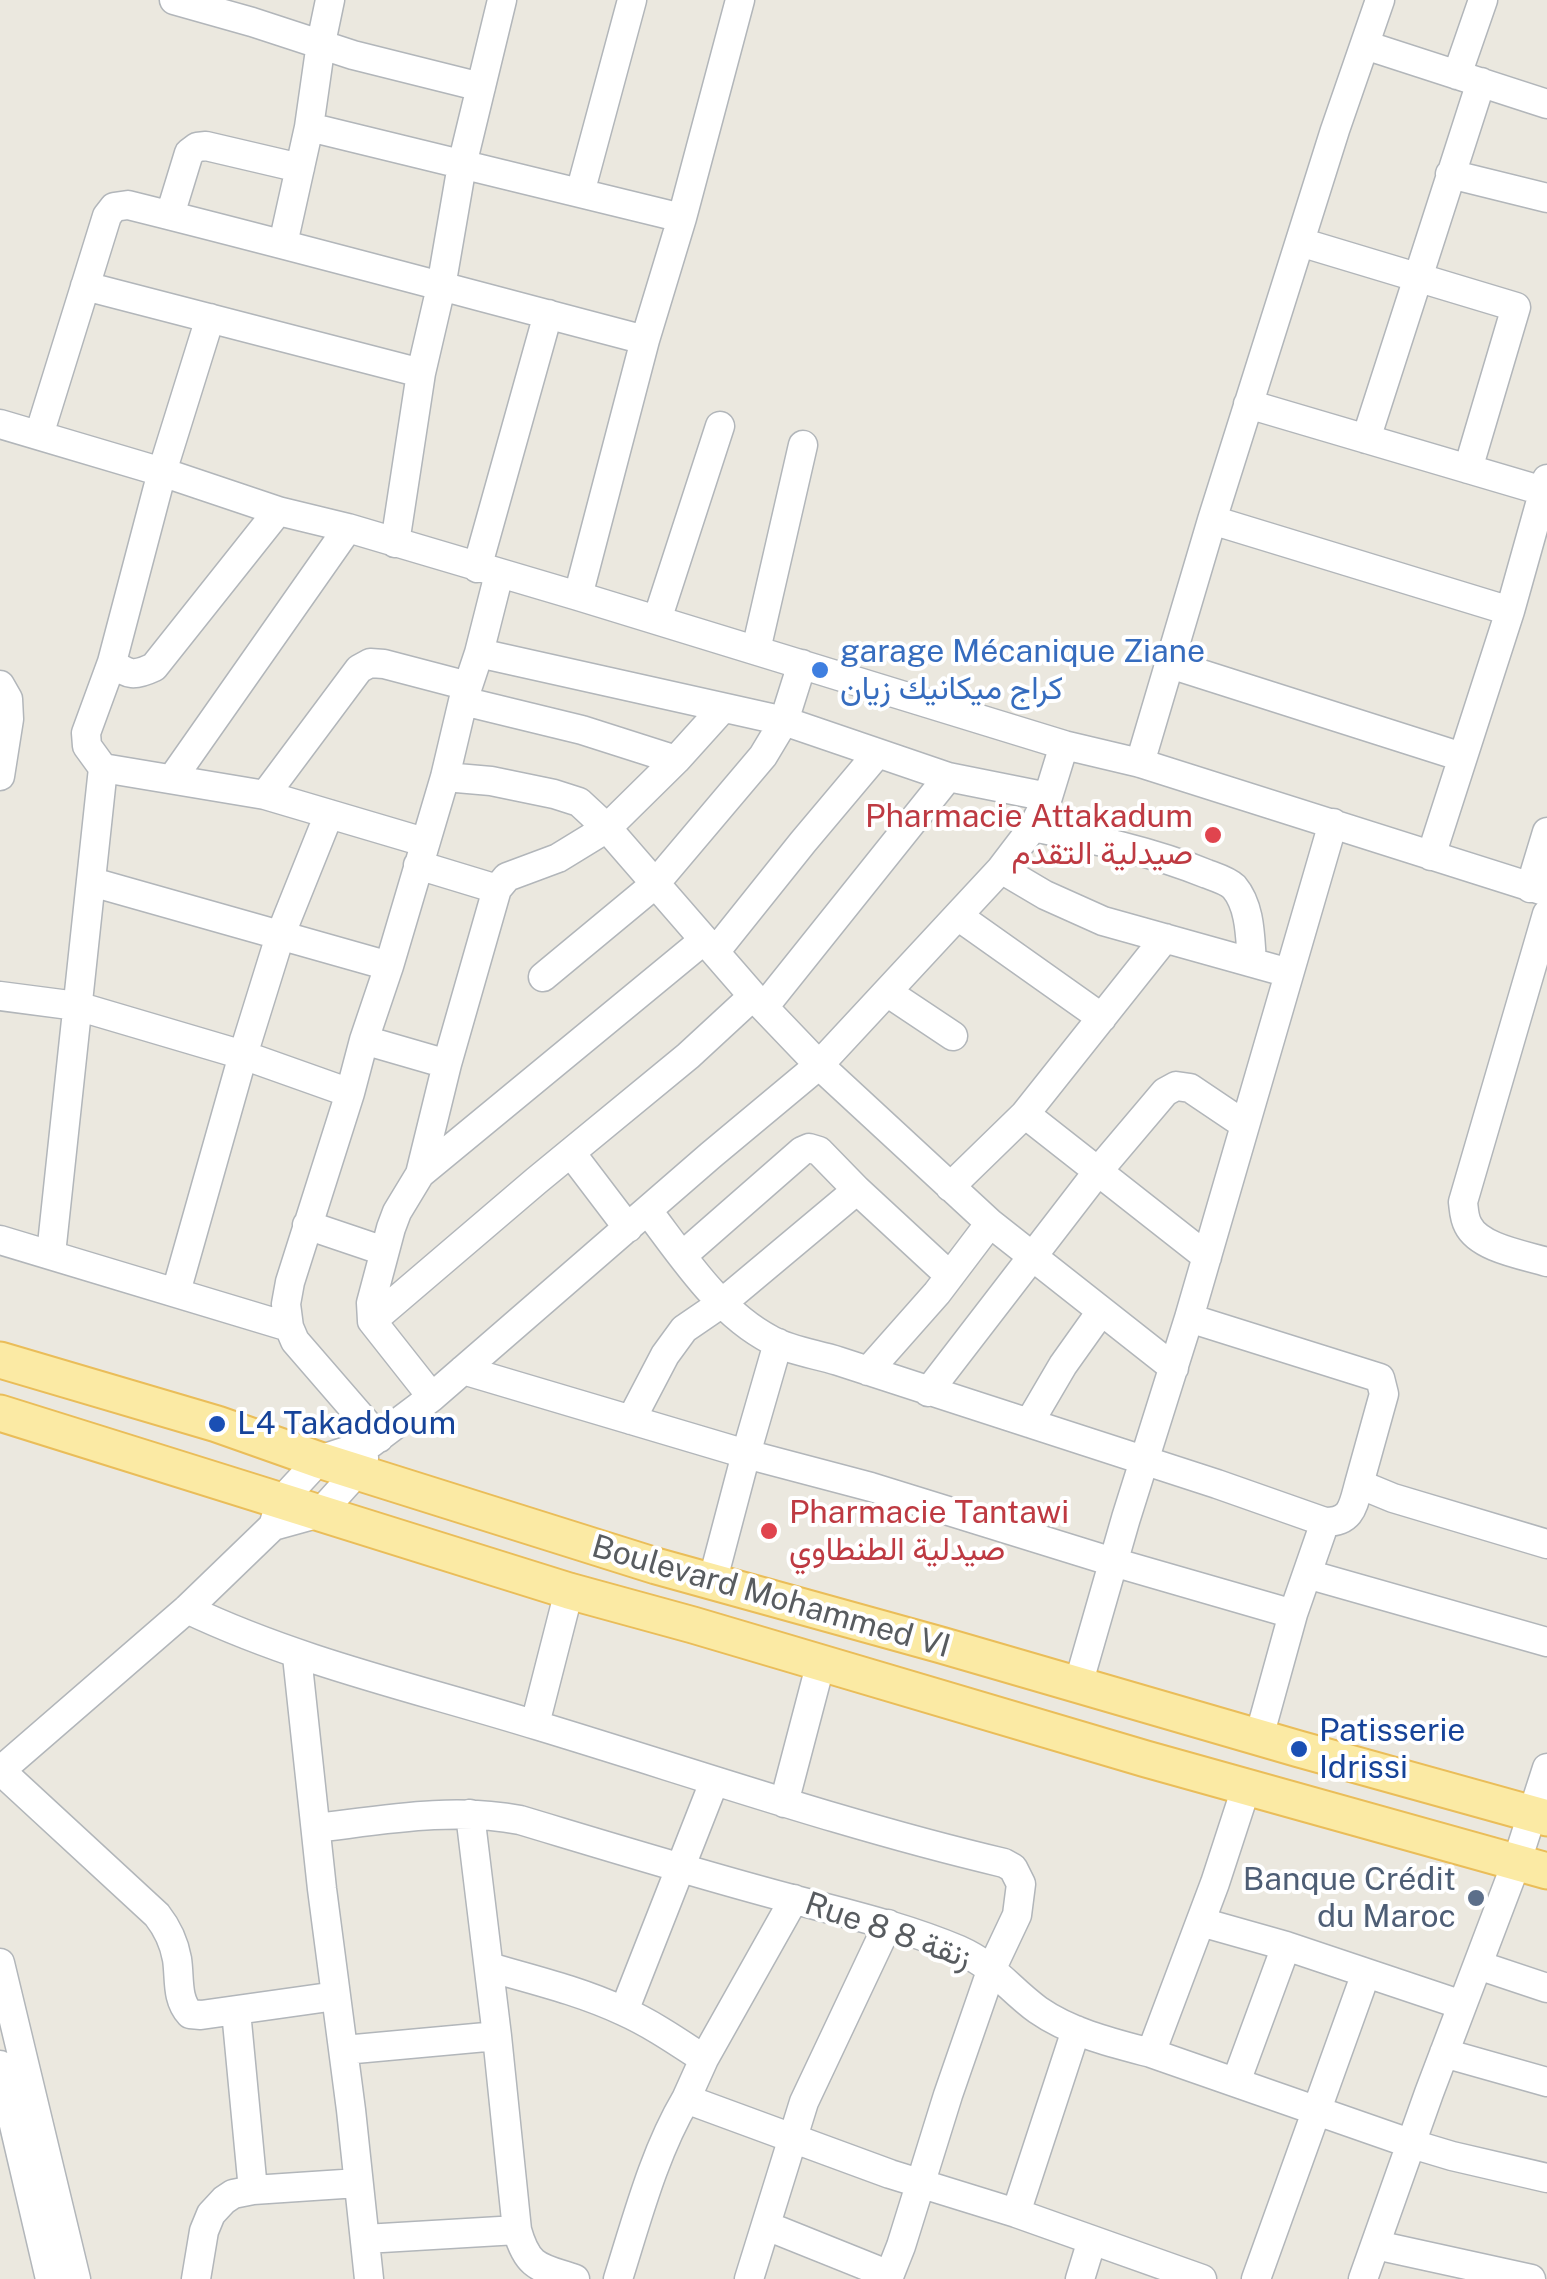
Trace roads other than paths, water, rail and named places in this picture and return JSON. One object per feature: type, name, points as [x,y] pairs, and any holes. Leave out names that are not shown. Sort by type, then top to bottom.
[{"type":"main road","name":"Boulevard Mohammed VI","points":[[0,1360],[217,1424],[319,1460],[369,1451],[712,1583],[1540,1816]]},
{"type":"main road","name":"Boulevard Mohammed VI","points":[[0,1413],[277,1514],[320,1513],[569,1591],[1246,1788],[1532,1866]]},
{"type":"street","points":[[174,0],[255,11],[353,55],[482,88]]},
{"type":"street","points":[[284,244],[330,0]]},
{"type":"street","points":[[395,543],[421,373],[462,165],[502,0]]},
{"type":"street","points":[[580,193],[632,0]]},
{"type":"street","points":[[1140,763],[1248,404],[1380,0]]},
{"type":"street","points":[[1366,439],[1450,174],[1483,0]]},
{"type":"street","points":[[578,596],[737,1]]},
{"type":"street","points":[[1366,45],[1547,104]]},
{"type":"street","points":[[309,127],[682,218]]},
{"type":"street","points":[[170,216],[189,153],[196,147],[300,168]]},
{"type":"street","points":[[1450,174],[1547,198]]},
{"type":"street","points":[[39,436],[107,216],[114,208],[128,205],[645,340]]},
{"type":"street","points":[[1300,242],[1516,306],[1468,469]]},
{"type":"street","points":[[86,286],[421,373]]},
{"type":"street","points":[[369,1451],[295,1341],[286,1304],[480,653],[488,571],[548,314]]},
{"type":"street","points":[[51,1254],[103,768],[87,746],[86,733],[112,662],[162,472],[210,318]]},
{"type":"street","points":[[1248,404],[1468,469],[1545,485],[1541,521],[1431,856]]},
{"type":"street","points":[[0,424],[1064,745],[1140,763],[1538,890],[1547,832]]},
{"type":"street","points":[[656,620],[720,426]]},
{"type":"street","points":[[756,650],[803,445]]},
{"type":"street","points":[[112,662],[122,671],[138,674],[154,667],[278,511]]},
{"type":"street","points":[[1212,520],[1510,611]]},
{"type":"street","points":[[172,780],[348,528]]},
{"type":"street","points":[[480,653],[784,722],[948,777],[1048,797]]},
{"type":"street","points":[[265,795],[359,669],[370,663],[384,664],[676,760]]},
{"type":"street","points":[[543,977],[654,885],[763,756],[784,722],[802,664]]},
{"type":"street","points":[[1170,664],[1462,757]]},
{"type":"street","points":[[0,685],[8,699],[9,718],[0,776]]},
{"type":"street","points":[[432,1397],[372,1321],[372,1292],[397,1212],[420,1174],[497,889],[507,877],[558,858],[607,828],[722,709]]},
{"type":"street","points":[[320,1513],[369,1451],[819,1065],[1001,869],[1033,826],[1048,797],[1064,745]]},
{"type":"street","points":[[420,1174],[709,946],[878,754]]},
{"type":"street","points":[[103,768],[265,795],[329,814],[497,889]]},
{"type":"street","points":[[445,777],[491,781],[579,802],[607,828],[758,1002],[819,1065],[1032,1259],[1174,1368]]},
{"type":"street","points":[[372,1321],[758,1002],[948,777]]},
{"type":"street","points":[[176,1292],[280,936],[329,814]]},
{"type":"street","points":[[1078,1685],[1332,823]]},
{"type":"street","points":[[1033,826],[1184,864],[1233,886],[1249,924],[1252,962]]},
{"type":"street","points":[[1001,869],[1044,895],[1103,920],[1289,973]]},
{"type":"street","points":[[92,882],[389,966]]},
{"type":"street","points":[[1547,914],[1463,1202],[1466,1222],[1474,1234],[1494,1246],[1547,1262]]},
{"type":"street","points":[[958,916],[1102,1018]]},
{"type":"street","points":[[950,1186],[1025,1114],[1164,938]]},
{"type":"street","points":[[887,992],[954,1036]]},
{"type":"street","points":[[0,996],[77,1006],[243,1055],[350,1093]]},
{"type":"street","points":[[364,1040],[447,1064]]},
{"type":"street","points":[[928,1392],[1098,1170],[1166,1092],[1176,1086],[1190,1088],[1245,1125]]},
{"type":"street","points":[[1025,1114],[1207,1256]]},
{"type":"street","points":[[682,1256],[805,1149],[819,1151],[950,1276]]},
{"type":"street","points":[[571,1153],[638,1220],[682,1256],[722,1303],[778,1344],[868,1370],[1325,1522],[1344,1518],[1350,1512],[1384,1394],[1380,1378],[1189,1318]]},
{"type":"street","points":[[631,1420],[672,1343],[684,1329],[722,1303],[857,1190]]},
{"type":"street","points":[[868,1370],[921,1312],[990,1223]]},
{"type":"street","points":[[307,1225],[384,1251]]},
{"type":"street","points":[[0,1240],[289,1326]]},
{"type":"street","points":[[1028,1423],[1100,1312]]},
{"type":"street","points":[[712,1583],[778,1344]]},
{"type":"street","points":[[463,1370],[1293,1614]]},
{"type":"street","points":[[319,1460],[277,1514],[187,1610],[0,1771],[157,1915],[172,1938],[180,1996],[186,2010],[195,2016],[336,1996]]},
{"type":"street","points":[[1359,1484],[1547,1544]]},
{"type":"street","points":[[1259,1737],[1293,1614],[1325,1522]]},
{"type":"street","points":[[1307,1574],[1547,1642]]},
{"type":"street","points":[[535,1724],[569,1591]]},
{"type":"street","points":[[187,1610],[297,1656],[1013,1868],[1022,1884],[1011,1930],[992,1968],[889,2277],[767,2226]]},
{"type":"street","points":[[297,1656],[368,2279]]},
{"type":"street","points":[[784,1803],[821,1662]]},
{"type":"street","points":[[1363,2279],[1478,1965],[1532,1866],[1547,1768]]},
{"type":"street","points":[[624,2011],[714,1782]]},
{"type":"street","points":[[1152,2054],[1246,1788]]},
{"type":"street","points":[[470,1814],[517,2230],[533,2264],[575,2279]]},
{"type":"street","name":"Rue 8 8 زنقة","points":[[316,1828],[414,1817],[496,1815],[888,1924],[962,1952],[992,1968],[1038,2009],[1076,2030],[1412,2144],[1547,2178]]},
{"type":"street","points":[[618,2279],[650,2181],[678,2112],[794,1899]]},
{"type":"street","points":[[1201,1922],[1462,2005]]},
{"type":"street","points":[[749,2279],[792,2138],[819,2068],[888,1924]]},
{"type":"street","points":[[1236,2082],[1286,1946]]},
{"type":"street","points":[[0,1963],[76,2279]]},
{"type":"street","points":[[1478,1965],[1547,1988]]},
{"type":"street","points":[[489,1966],[624,2011],[704,2059]]},
{"type":"street","points":[[1256,2279],[1366,1973]]},
{"type":"street","points":[[236,2010],[253,2190]]},
{"type":"street","points":[[1016,2212],[1076,2030]]},
{"type":"street","points":[[344,2050],[497,2036]]},
{"type":"street","points":[[1444,2054],[1547,2082]]},
{"type":"street","points":[[0,2065],[11,2163],[50,2279]]},
{"type":"street","points":[[686,2099],[921,2184],[1016,2212],[1185,2276]]},
{"type":"street","points":[[196,2279],[211,2214],[233,2194],[358,2183]]},
{"type":"street","points":[[365,2239],[517,2230]]},
{"type":"street","points":[[1080,2279],[1092,2240]]},
{"type":"street","points":[[1376,2244],[1532,2279]]},
{"type":"place","name":"garage Mécanique Ziane كراج ميكانيك زيان","points":[[820,670]]},
{"type":"place","name":"Pharmacie Attakadum صيدلية التقدم","points":[[1213,835]]},
{"type":"place","name":"L4 Takaddoum","points":[[217,1424]]},
{"type":"place","name":"Pharmacie Tantawi صيدلية الطنطاوي","points":[[769,1531]]},
{"type":"place","name":"Patisserie Idrissi","points":[[1299,1749]]},
{"type":"place","name":"Banque Crédit du Maroc","points":[[1476,1898]]}]
